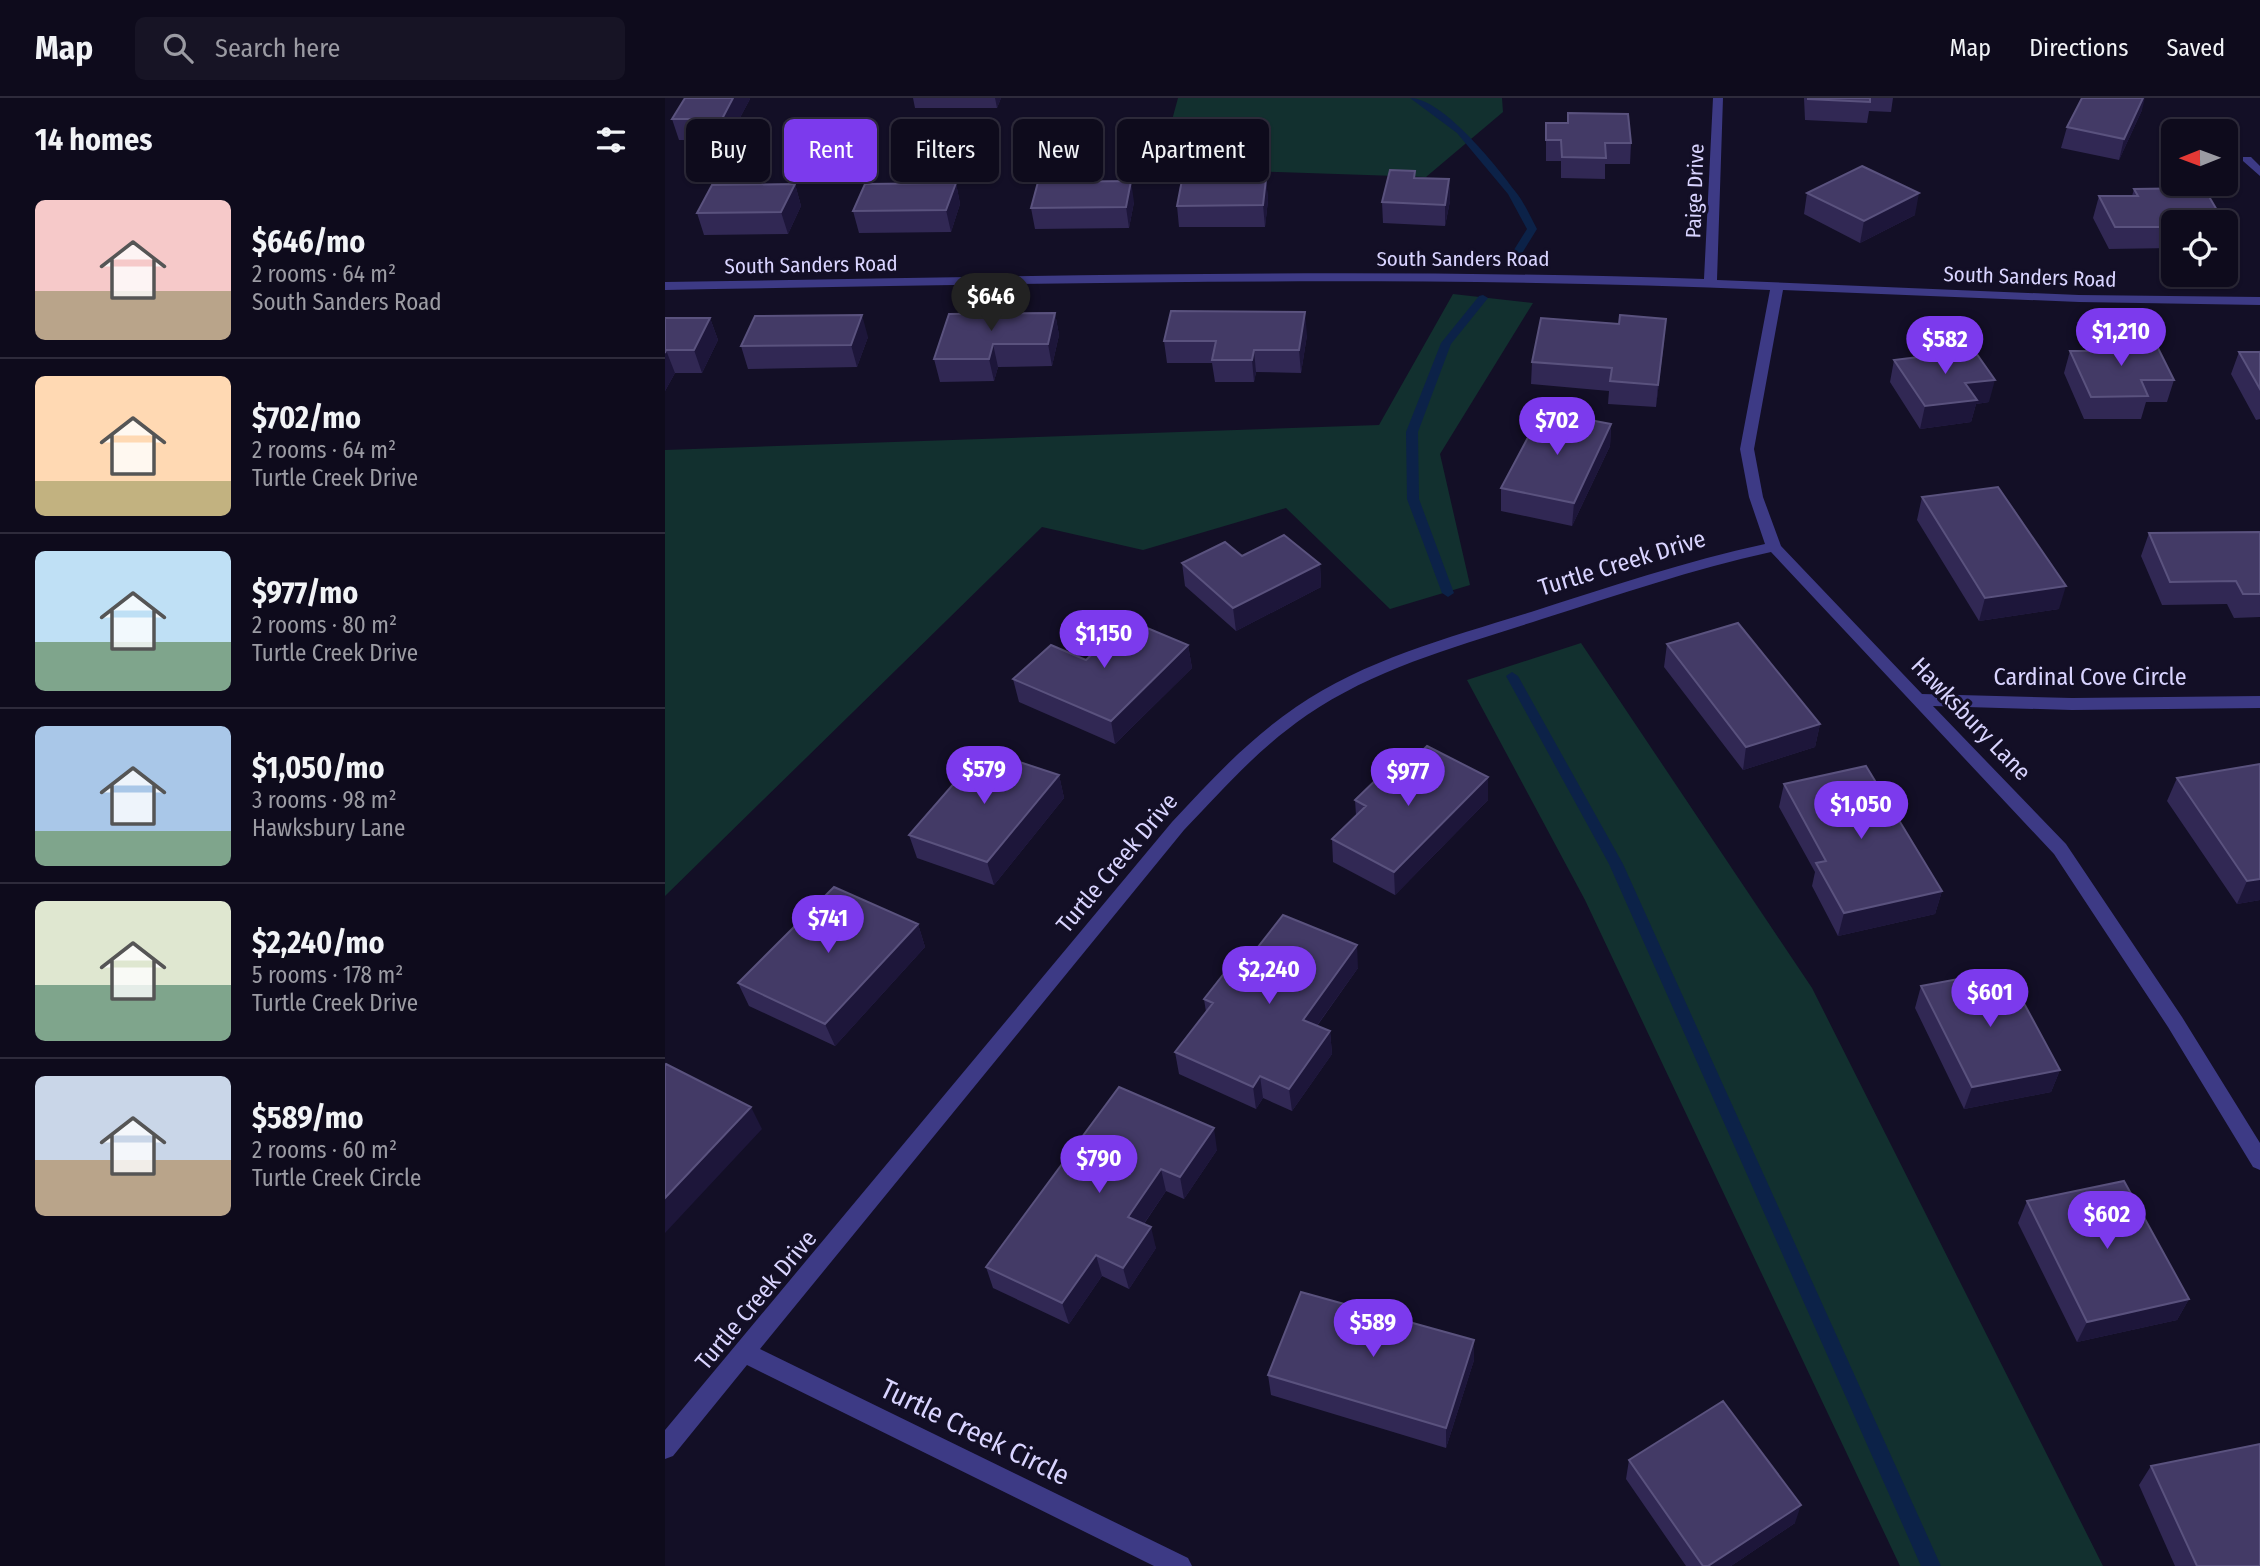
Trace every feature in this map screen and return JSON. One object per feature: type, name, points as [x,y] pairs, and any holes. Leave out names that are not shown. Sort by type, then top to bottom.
[{"type":"street","name":"Paige Drive","points":[[1710,285],[1718,98]]},
{"type":"street","points":[[2247,159],[2260,173]]},
{"type":"street","name":"South Sanders Road","points":[[665,286],[1431,277],[1777,287],[2018,298],[2260,301]]},
{"type":"street","name":"Hawksbury Lane","points":[[1777,287],[1747,449],[1756,496],[1774,547],[2060,849],[2175,1022],[2260,1161]]},
{"type":"street","name":"Turtle Creek Drive","points":[[665,1448],[1169,837],[1245,753],[1303,710],[1361,677],[1434,648],[1704,562],[1774,547]]},
{"type":"street","name":"Cardinal Cove Circle","points":[[1920,700],[2072,704],[2260,702]]},
{"type":"street","name":"Turtle Creek Circle","points":[[744,1352],[1180,1566]]},
{"type":"green space","points":[[1178,98],[1502,98],[1503,112],[1426,177],[1269,172],[1269,119],[1172,119]]},
{"type":"green space","points":[[1453,294],[1533,303],[1440,454],[1470,585],[1390,609],[1286,508],[1143,550],[1042,527],[665,896],[665,450],[1379,425]]},
{"type":"green space","points":[[1581,643],[1812,988],[2103,1566],[1900,1566],[1585,900],[1467,680]]},
{"type":"building","points":[[685,98],[733,98],[722,119],[672,119]]},
{"type":"building","points":[[1870,98],[1870,102],[1808,99]]},
{"type":"building","points":[[2082,98],[2143,98],[2124,139],[2067,127]]},
{"type":"building","points":[[1568,113],[1628,114],[1631,143],[1605,143],[1606,158],[1562,157],[1561,140],[1546,140],[1546,123],[1568,123]]},
{"type":"building","points":[[1862,166],[1919,193],[1864,221],[1807,193]]},
{"type":"building","points":[[1390,170],[1415,171],[1414,178],[1449,179],[1445,205],[1382,202]]},
{"type":"building","points":[[1038,182],[1131,182],[1126,207],[1031,208]]},
{"type":"building","points":[[1182,182],[1266,182],[1263,205],[1177,206]]},
{"type":"building","points":[[956,183],[946,210],[853,211],[865,184]]},
{"type":"building","points":[[795,184],[781,212],[697,213],[712,185]]},
{"type":"building","points":[[2134,189],[2161,189],[2161,196],[2209,196],[2217,210],[2161,210],[2161,227],[2115,227],[2099,196],[2138,196]]},
{"type":"building","points":[[1171,311],[1305,312],[1299,350],[1254,350],[1252,360],[1212,360],[1216,341],[1164,341]]},
{"type":"building","points":[[1055,313],[1048,344],[993,344],[989,359],[934,359],[949,314]]},
{"type":"building","points":[[862,315],[851,345],[741,346],[755,316]]},
{"type":"building","points":[[1620,315],[1666,319],[1658,385],[1610,381],[1612,368],[1532,362],[1541,318],[1619,324]]},
{"type":"building","points":[[665,318],[710,318],[694,350],[666,350],[665,353]]},
{"type":"building","points":[[2095,340],[2154,340],[2174,380],[2141,380],[2148,396],[2091,397],[2070,351],[2100,351]]},
{"type":"building","points":[[1974,350],[1995,380],[1965,383],[1977,400],[1925,406],[1894,360]]},
{"type":"building","points":[[2239,352],[2260,352],[2260,389]]},
{"type":"building","points":[[1542,411],[1611,424],[1574,503],[1501,488]]},
{"type":"building","points":[[1998,487],[2066,586],[1985,598],[1922,497]]},
{"type":"building","points":[[2260,532],[2260,594],[2243,594],[2236,581],[2170,582],[2149,533]]},
{"type":"building","points":[[1284,535],[1320,564],[1233,608],[1182,563],[1225,542],[1242,556]]},
{"type":"building","points":[[1128,620],[1188,645],[1111,721],[1013,679],[1051,645],[1086,660]]},
{"type":"building","points":[[1738,623],[1820,724],[1746,747],[1667,644]]},
{"type":"building","points":[[1427,746],[1488,777],[1394,872],[1332,839],[1366,806],[1355,800],[1385,771],[1395,777]]},
{"type":"building","points":[[983,750],[1059,775],[987,862],[909,835]]},
{"type":"building","points":[[2260,764],[2260,879],[2247,881],[2177,778]]},
{"type":"building","points":[[1866,766],[1942,891],[1844,913],[1816,863],[1826,861],[1784,784]]},
{"type":"building","points":[[834,887],[918,924],[825,1024],[738,983]]},
{"type":"building","points":[[1283,915],[1357,945],[1303,1020],[1330,1031],[1289,1089],[1260,1076],[1253,1087],[1175,1052],[1213,1003],[1204,999],[1244,948],[1254,952]]},
{"type":"building","points":[[2006,970],[2060,1070],[1972,1087],[1921,986]]},
{"type":"building","points":[[665,1065],[751,1107],[665,1198]]},
{"type":"building","points":[[1119,1087],[1214,1128],[1180,1177],[1161,1169],[1128,1217],[1151,1227],[1123,1268],[1096,1255],[1062,1303],[986,1267]]},
{"type":"building","points":[[2124,1181],[2189,1299],[2087,1322],[2027,1201]]},
{"type":"building","points":[[1301,1292],[1474,1340],[1446,1428],[1268,1375]]},
{"type":"building","points":[[1723,1401],[1801,1505],[1708,1566],[1703,1566],[1629,1460]]},
{"type":"building","points":[[2260,1444],[2260,1566],[2197,1566],[2151,1466]]},
{"type":"waterway","points":[[1414,98],[1460,131],[1512,193],[1532,229],[1512,261]]},
{"type":"waterway","points":[[1448,593],[1413,499],[1412,432],[1446,343],[1483,298]]},
{"type":"waterway","points":[[1512,676],[1616,864],[1931,1566]]}]
